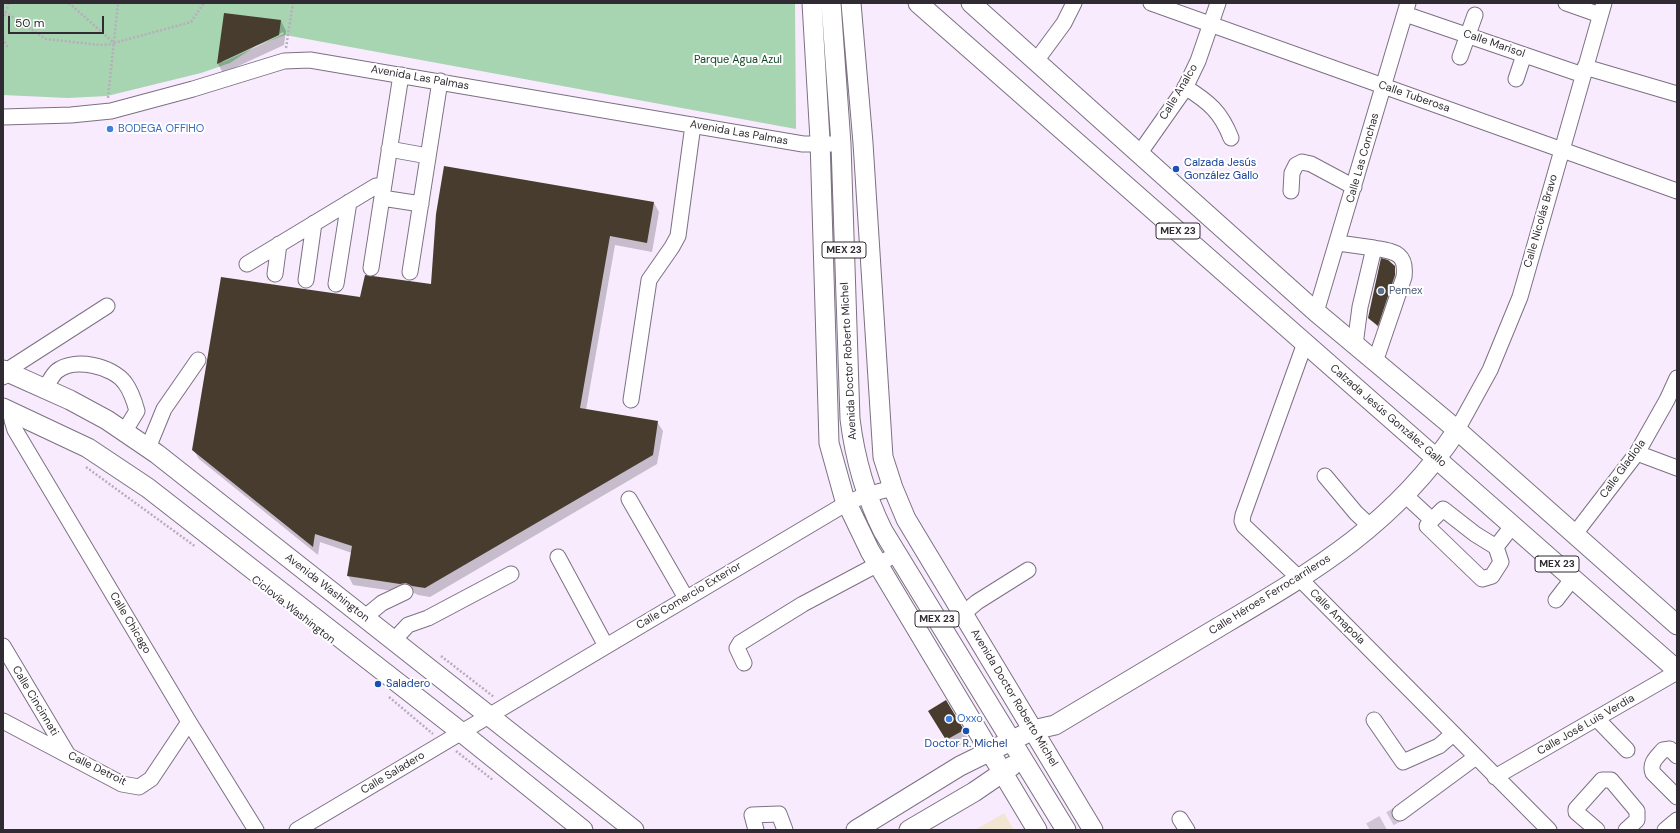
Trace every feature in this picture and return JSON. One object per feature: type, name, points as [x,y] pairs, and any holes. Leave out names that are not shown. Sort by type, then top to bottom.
[{"type":"main road","name":"Avenida Doctor Roberto Michel","points":[[812,3],[820,145],[828,370],[829,443],[836,474],[846,503],[879,566],[1038,830]]},
{"type":"main road","name":"Avenida Doctor Roberto Michel","points":[[831,3],[841,144],[850,419],[857,462],[866,495],[876,518],[894,551],[964,662],[1066,830]]},
{"type":"main road","name":"Avenida Doctor Roberto Michel","points":[[851,3],[867,208],[883,457],[893,488],[906,519],[964,613],[1093,830]]},
{"type":"main road","name":"Calzada Jesús González Gallo","points":[[918,3],[1513,525],[1677,671]]},
{"type":"main road","name":"MEX 23","points":[[971,3],[1316,312],[1457,430],[1677,625]]},
{"type":"main road","points":[[843,210],[867,208]]},
{"type":"main road","points":[[828,370],[877,368]]},
{"type":"main road","name":"Avenida Washington","points":[[4,373],[45,388],[76,403],[148,448],[365,617],[634,830]]},
{"type":"main road","points":[[8,410],[88,448],[130,475],[461,732],[583,830]]},
{"type":"main road","points":[[828,418],[850,419],[880,414]]},
{"type":"main road","name":"Calle Héroes Ferrocarrileros","points":[[909,830],[974,792],[1023,759],[1037,737],[1055,725],[1300,579],[1371,527],[1405,495],[1438,459],[1457,430]]},
{"type":"main road","points":[[894,551],[915,533]]},
{"type":"main road","points":[[917,630],[910,576],[931,560]]},
{"type":"main road","points":[[964,662],[984,648]]},
{"type":"main road","points":[[984,695],[1004,682]]},
{"type":"main road","name":"Calle Héroes Ferrocarrileros","points":[[856,830],[960,766],[1012,741],[1037,737]]},
{"type":"main road","points":[[1041,789],[1061,777]]},
{"type":"street","points":[[1036,61],[1064,23],[1074,3]]},
{"type":"street","name":"Calle Tuberosa","points":[[1151,3],[1211,26],[1677,191]]},
{"type":"street","name":"Calle Analco","points":[[1140,154],[1185,87],[1198,61],[1218,3]]},
{"type":"street","points":[[1566,3],[1602,9]]},
{"type":"street","name":"Calle Marisol","points":[[1407,8],[1468,35],[1524,55],[1677,94]]},
{"type":"street","name":"Calle Las Conchas","points":[[1316,312],[1338,243],[1407,8]]},
{"type":"street","name":"Calle Nicolás Bravo","points":[[1457,430],[1490,370],[1520,297],[1602,9]]},
{"type":"street","points":[[1460,57],[1475,15]]},
{"type":"street","points":[[1516,79],[1524,55]]},
{"type":"street","name":"Avenida Las Palmas","points":[[3,118],[72,115],[106,111],[163,98],[284,61],[310,60],[803,144],[841,144]]},
{"type":"street","points":[[371,268],[401,75]]},
{"type":"street","points":[[410,272],[440,81]]},
{"type":"street","points":[[1185,87],[1199,96],[1221,115],[1231,138]]},
{"type":"street","points":[[630,400],[649,280],[678,236],[693,125]]},
{"type":"street","points":[[389,149],[428,156]]},
{"type":"street","points":[[1291,191],[1292,173],[1296,165],[1302,162],[1311,164],[1354,187]]},
{"type":"street","points":[[247,264],[376,186],[383,192],[420,204]]},
{"type":"street","points":[[336,284],[349,202]]},
{"type":"street","points":[[306,280],[314,223]]},
{"type":"street","points":[[1338,243],[1374,248],[1395,253],[1402,258],[1405,267],[1404,277],[1375,362]]},
{"type":"street","points":[[276,274],[279,244]]},
{"type":"street","points":[[1355,345],[1360,307],[1374,248]]},
{"type":"street","points":[[4,373],[107,306]]},
{"type":"street","name":"Calle Amapola","points":[[1305,343],[1243,515],[1242,521],[1244,526],[1300,579],[1549,830]]},
{"type":"street","points":[[148,448],[164,409],[198,360]]},
{"type":"street","points":[[45,388],[58,371],[72,364],[88,364],[109,370],[124,381],[133,396],[137,411],[124,432]]},
{"type":"street","name":"Calle Gladiola","points":[[1574,535],[1637,454],[1667,400],[1677,378]]},
{"type":"street","name":"Calle Chicago","points":[[8,410],[15,430],[189,722],[256,830]]},
{"type":"street","points":[[1637,454],[1677,468]]},
{"type":"street","points":[[1325,476],[1356,513],[1371,527]]},
{"type":"street","name":"Calle Comercio Exterior","points":[[489,716],[846,503],[866,495],[893,488]]},
{"type":"street","points":[[1405,495],[1432,520]]},
{"type":"street","points":[[628,499],[686,598]]},
{"type":"street","points":[[1443,510],[1474,534],[1496,546],[1501,562],[1492,576],[1482,579],[1427,526],[1432,520],[1443,510]]},
{"type":"street","points":[[1496,546],[1513,525]]},
{"type":"street","points":[[744,662],[737,648],[740,643],[803,604],[879,566],[894,551]]},
{"type":"street","points":[[558,557],[606,646]]},
{"type":"street","points":[[964,613],[977,602],[1028,570]]},
{"type":"street","points":[[394,640],[408,625],[428,618],[511,574]]},
{"type":"street","points":[[1556,600],[1573,578]]},
{"type":"street","points":[[365,617],[382,603],[405,592]]},
{"type":"street","name":"Calle Cincinnati","points":[[3,646],[68,755]]},
{"type":"street","name":"Calle José Luis Verdia","points":[[1495,777],[1677,671]]},
{"type":"street","name":"Calle Saladero","points":[[297,830],[489,716]]},
{"type":"street","points":[[1597,718],[1627,750]]},
{"type":"street","points":[[1374,720],[1403,762],[1439,746],[1453,734]]},
{"type":"street","name":"Calle Detroit","points":[[3,721],[122,784],[139,787],[151,779],[189,722]]},
{"type":"street","points":[[1677,756],[1670,749],[1663,750],[1651,764],[1653,773],[1677,797]]},
{"type":"street","points":[[1400,813],[1476,758]]},
{"type":"street","points":[[1597,830],[1576,812],[1576,809],[1602,780],[1606,779],[1611,780],[1637,811],[1637,820],[1626,830]]},
{"type":"street","points":[[756,830],[752,815],[779,814],[785,830]]},
{"type":"street","points":[[1665,830],[1677,820]]},
{"type":"path","points":[[3,20],[9,3]]},
{"type":"path","points":[[69,3],[114,44]]},
{"type":"path","points":[[106,111],[118,3]]},
{"type":"path","points":[[5,12],[46,39],[100,45],[114,44],[191,22],[204,3]]},
{"type":"path","points":[[284,61],[293,3]]},
{"type":"path","points":[[3,38],[8,48]]},
{"type":"path","points":[[83,465],[198,549]]},
{"type":"path","points":[[384,693],[444,743],[499,784]]},
{"type":"shaded area","points":[[1004,813],[1014,830],[975,830]]},
{"type":"green space","name":"Parque Agua Azul","points":[[3,3],[795,3],[796,129],[285,35],[256,46],[230,63],[201,73],[107,96],[68,98],[3,95]]},
{"type":"building","points":[[224,13],[281,20],[279,35],[217,64]]},
{"type":"building","points":[[444,166],[654,202],[647,243],[610,236],[580,408],[658,421],[653,455],[425,588],[412,586],[406,583],[400,584],[347,576],[352,546],[315,534],[313,547],[192,450],[221,277],[360,297],[365,275],[431,284],[436,214]]},
{"type":"building","name":"Pemex","points":[[1381,258],[1388,260],[1395,266],[1395,275],[1378,326],[1368,318]]},
{"type":"building","name":"Oxxo","points":[[946,700],[964,730],[946,740],[928,711]]},
{"type":"tunnel","points":[[1370,830],[1400,813]]},
{"type":"place","name":"BODEGA OFFIHO","points":[[110,129]]},
{"type":"place","name":"Calzada Jesús González Gallo","points":[[1176,169]]},
{"type":"place","name":"Pemex","points":[[1381,291]]},
{"type":"place","name":"Saladero","points":[[378,684]]},
{"type":"place","name":"Oxxo","points":[[949,719]]},
{"type":"place","name":"Doctor R. Michel","points":[[966,731]]}]
